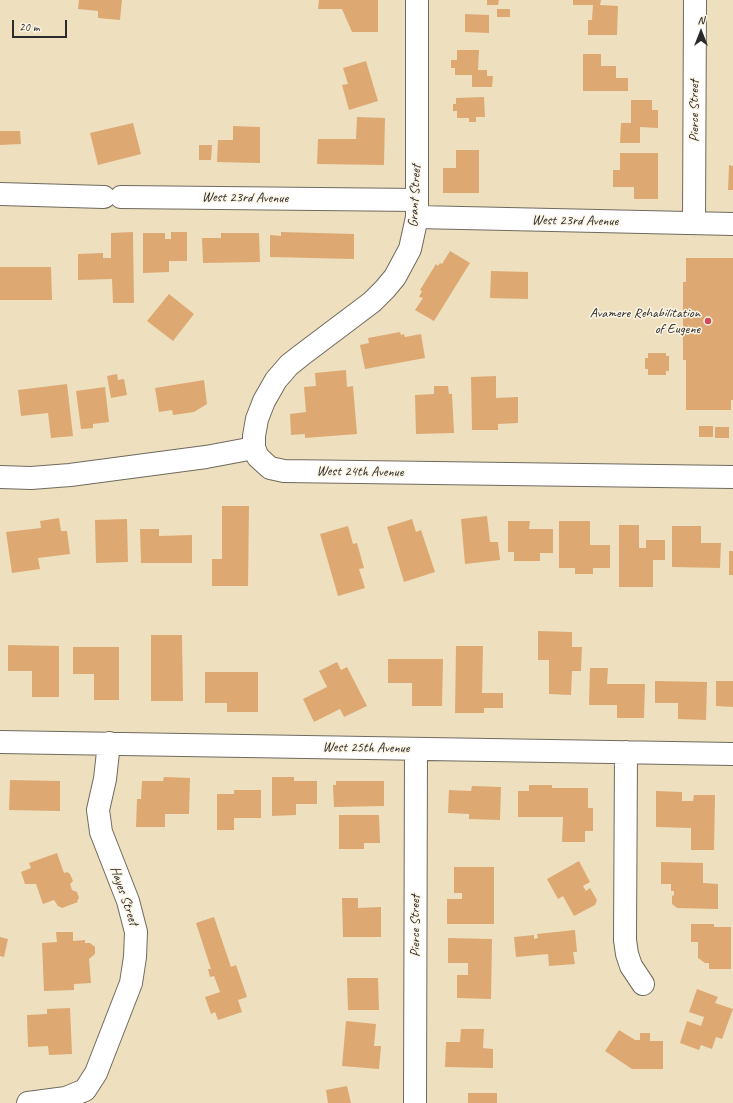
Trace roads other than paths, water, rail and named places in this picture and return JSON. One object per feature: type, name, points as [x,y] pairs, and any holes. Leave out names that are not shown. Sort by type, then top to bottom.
[{"type":"street","name":"Grant Street","points":[[254,448],[254,436],[257,419],[264,401],[276,380],[303,354],[372,302],[395,277],[410,249],[417,209],[417,0]]},
{"type":"street","name":"Pierce Street","points":[[694,223],[695,0]]},
{"type":"street","name":"West 23rd Avenue","points":[[0,194],[417,209],[733,224]]},
{"type":"street","points":[[0,477],[30,478],[70,475],[206,457],[254,448]]},
{"type":"street","name":"West 24th Avenue","points":[[254,448],[258,457],[270,468],[284,471],[733,477]]},
{"type":"street","name":"West 25th Avenue","points":[[0,742],[733,754]]},
{"type":"street","name":"Hayes Street","points":[[28,1103],[66,1098],[85,1090],[96,1073],[131,983],[135,957],[136,932],[128,901],[101,832],[98,810],[105,779],[109,743]]},
{"type":"street","name":"Pierce Street","points":[[415,1103],[416,749]]},
{"type":"street","points":[[626,752],[625,940],[631,966],[643,984]]},
{"type":"place","name":"Avamere Rehabilitation of Eugene","points":[[708,321]]}]
